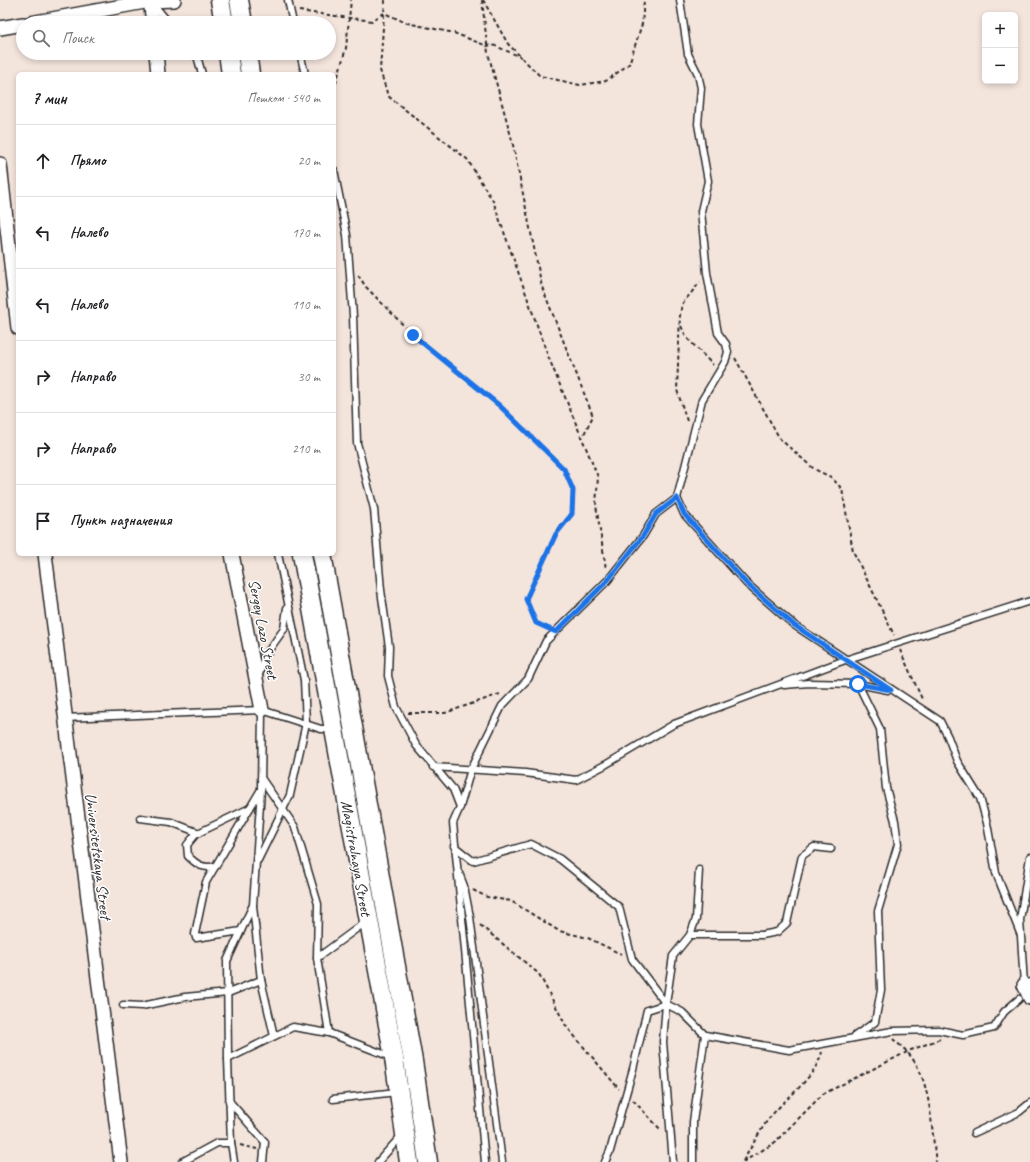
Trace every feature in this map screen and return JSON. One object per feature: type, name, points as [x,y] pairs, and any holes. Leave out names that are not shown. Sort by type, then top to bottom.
[{"type":"main road","points":[[220,0],[223,16]]},
{"type":"main road","points":[[240,0],[242,16]]},
{"type":"main road","points":[[229,60],[231,72]]},
{"type":"main road","points":[[248,60],[250,72]]},
{"type":"main road","name":"Magistralnaya Street","points":[[302,556],[394,1058],[409,1162]]},
{"type":"main road","name":"Magistralnaya Street","points":[[322,556],[413,1061],[428,1162]]},
{"type":"street","points":[[68,16],[150,1],[174,0]]},
{"type":"street","points":[[150,1],[152,16]]},
{"type":"street","points":[[0,28],[16,25]]},
{"type":"street","points":[[157,60],[158,72]]},
{"type":"street","points":[[0,164],[16,310]]},
{"type":"street","name":"Universitetskaya Street","points":[[45,556],[64,718],[121,1162]]},
{"type":"street","name":"Sergey Lazo Street","points":[[232,556],[262,710]]},
{"type":"street","points":[[1024,999],[1027,984]]},
{"type":"lane","points":[[288,0],[292,16]]},
{"type":"lane","points":[[680,0],[688,54],[698,74],[701,88],[698,124],[708,181],[701,211],[707,273],[718,333],[726,344],[728,352],[720,371],[702,400],[677,498],[684,514],[746,583],[794,625],[940,721],[957,761],[980,798],[987,823],[996,873],[1020,933]]},
{"type":"lane","points":[[150,1],[163,16]]},
{"type":"lane","points":[[199,60],[202,72]]},
{"type":"lane","points":[[302,60],[305,72]]},
{"type":"lane","points":[[336,180],[347,235],[349,260],[357,443],[374,509],[381,590],[389,647],[388,676],[399,713],[416,746],[453,789],[460,807]]},
{"type":"lane","points":[[485,1162],[453,823],[460,807],[471,769],[502,706],[528,679],[546,641],[608,580],[643,536],[656,514],[677,498]]},
{"type":"lane","points":[[256,864],[290,794],[306,723],[304,680],[278,556]]},
{"type":"lane","points":[[433,767],[524,773],[576,780],[605,765],[674,724],[846,660],[1030,601]]},
{"type":"lane","points":[[257,682],[264,657],[284,629],[288,602]]},
{"type":"lane","points":[[777,686],[809,683],[858,684],[891,690]]},
{"type":"lane","points":[[854,1037],[874,1022],[881,990],[878,911],[898,844],[895,821],[886,788],[880,729],[858,684]]},
{"type":"lane","points":[[64,718],[262,710],[321,729],[333,729]]},
{"type":"lane","points":[[262,710],[261,790],[253,905],[260,980],[274,1036]]},
{"type":"lane","points":[[261,778],[295,827],[318,904],[317,958],[329,1033]]},
{"type":"lane","points":[[241,931],[196,938],[195,934],[206,882],[261,790]]},
{"type":"lane","points":[[216,866],[208,868],[199,866],[188,856],[187,845],[199,833],[250,808]]},
{"type":"lane","points":[[140,818],[171,822],[199,833]]},
{"type":"lane","points":[[454,846],[474,861],[531,844],[560,858],[618,907],[632,958],[666,1004],[682,1012],[705,1035],[789,1050],[825,1042],[885,1032],[939,1030],[963,1035],[994,1028],[1004,1012],[1024,999]]},
{"type":"lane","points":[[690,935],[762,935],[777,932],[787,923],[802,856],[814,848],[831,849]]},
{"type":"lane","points":[[1027,984],[1020,933],[1020,920],[1030,857]]},
{"type":"lane","points":[[456,866],[464,886],[470,917],[502,1162]]},
{"type":"lane","points":[[673,1162],[664,1042],[666,1004],[673,956],[690,935],[696,919],[699,870]]},
{"type":"lane","points":[[234,1162],[231,1143],[229,1101],[227,961],[253,905]]},
{"type":"lane","points":[[317,958],[368,920]]},
{"type":"lane","points":[[123,1005],[142,1006],[185,997],[228,993],[260,980]]},
{"type":"lane","points":[[604,1162],[610,1151],[647,1010],[666,1004]]},
{"type":"lane","points":[[228,1059],[293,1026],[329,1033],[394,1058]]},
{"type":"lane","points":[[693,1162],[693,1122],[705,1035]]},
{"type":"lane","points":[[333,1099],[398,1092]]},
{"type":"lane","points":[[229,1101],[265,1142],[263,1162]]},
{"type":"lane","points":[[974,1133],[1020,1112],[1030,1103]]},
{"type":"lane","points":[[378,1162],[405,1132]]},
{"type":"lane","points":[[182,1162],[217,1143],[231,1143]]},
{"type":"path","points":[[336,83],[346,48],[350,0]]},
{"type":"path","points":[[385,0],[380,70],[388,96],[467,158],[493,201],[548,356],[598,477],[596,505],[608,580]]},
{"type":"path","points":[[483,0],[487,46],[512,140],[542,287],[593,416],[582,438]]},
{"type":"path","points":[[483,0],[508,44],[540,76],[580,85],[606,81],[629,64],[642,24],[644,0]]},
{"type":"path","points":[[290,9],[336,16]]},
{"type":"path","points":[[336,16],[372,21],[384,13]]},
{"type":"path","points":[[384,13],[408,23],[454,33],[487,46],[493,45],[522,58]]},
{"type":"path","points":[[349,260],[366,287],[413,335],[500,406],[564,469],[573,490],[572,514],[556,534],[526,599],[536,623],[556,632]]},
{"type":"path","points":[[692,440],[677,390],[680,324],[682,304],[707,273]]},
{"type":"path","points":[[680,324],[687,338],[720,371]]},
{"type":"path","points":[[728,352],[734,356],[780,440],[814,468],[831,477],[842,489],[853,550],[929,715]]},
{"type":"path","points":[[399,713],[445,713],[491,699],[504,692]]},
{"type":"path","points":[[464,886],[487,897],[511,901],[560,931],[588,938],[632,958]]},
{"type":"path","points":[[470,917],[539,974],[566,1026],[608,1074],[625,1097],[634,1100],[671,1141]]},
{"type":"path","points":[[885,1032],[908,1052],[915,1063],[926,1088],[936,1162]]},
{"type":"path","points":[[743,1162],[774,1143],[823,1094],[908,1052],[954,1033]]},
{"type":"path","points":[[743,1162],[768,1121],[806,1080],[820,1059],[825,1042]]},
{"type":"path","points":[[231,1143],[264,1150]]},
{"type":"route","points":[[413,335],[500,406],[564,469],[573,490],[572,514],[556,534],[526,599],[536,623],[556,632],[608,580],[643,536],[656,514],[677,498],[684,514],[746,583],[794,625],[891,690],[858,684]]}]
